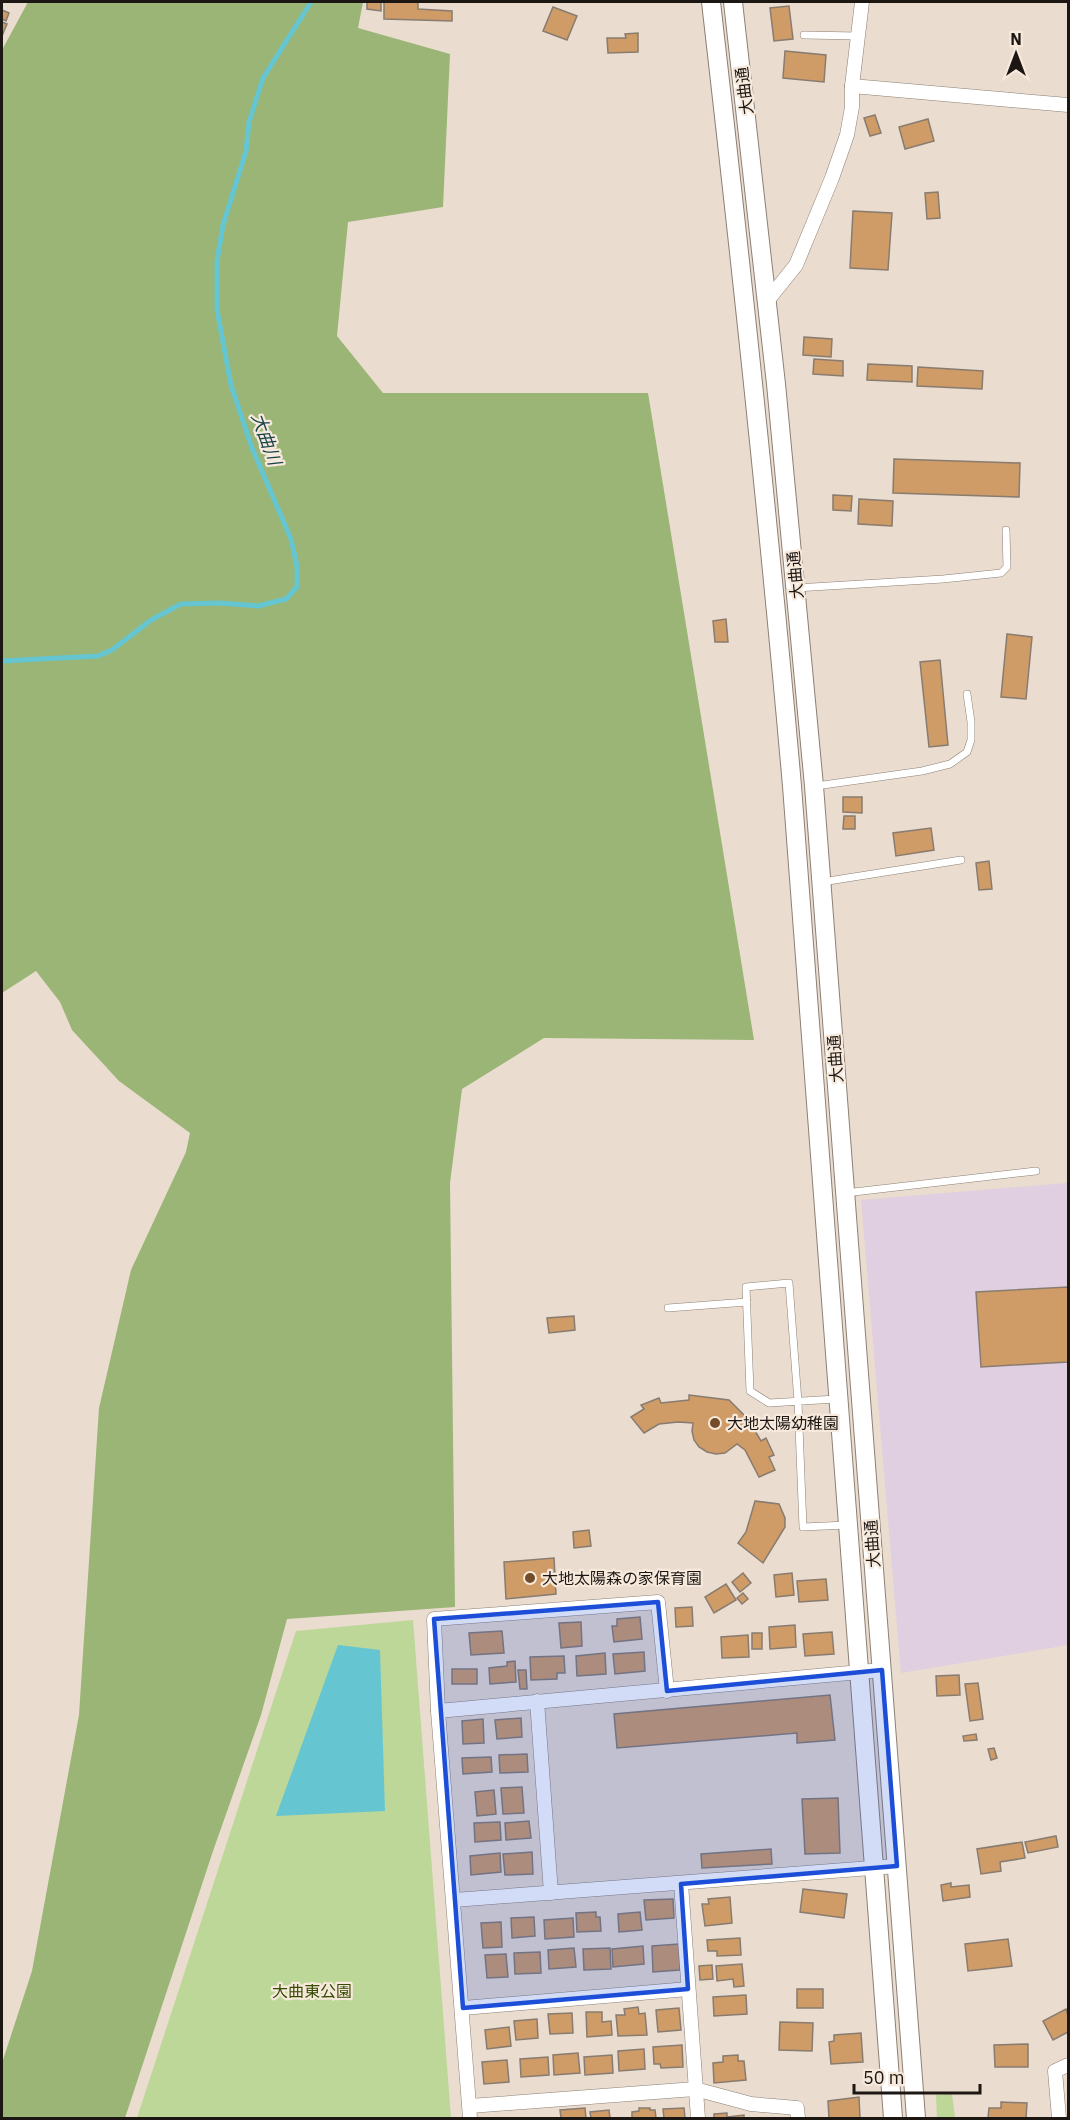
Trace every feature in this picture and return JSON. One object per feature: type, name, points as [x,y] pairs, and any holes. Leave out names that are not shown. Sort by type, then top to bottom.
[{"type":"street","name":"大曲通","points":[[711,2],[741,264],[774,588],[801,899],[893,2118]]},
{"type":"street","name":"大曲通","points":[[733,2],[767,301],[814,786],[916,2118]]},
{"type":"street","points":[[767,301],[796,265],[847,135],[852,107],[852,86],[862,2]]},
{"type":"street","points":[[852,86],[1068,105]]},
{"type":"street","points":[[667,1691],[658,1602],[434,1619],[438,1711],[470,2112],[696,2089],[751,2104],[797,2108],[798,2118]]},
{"type":"street","points":[[438,1711],[882,1670]]},
{"type":"street","points":[[537,1701],[551,1893]]},
{"type":"street","points":[[454,1900],[897,1866]]},
{"type":"street","points":[[681,1884],[698,2118]]},
{"type":"street","points":[[463,2008],[688,1989]]},
{"type":"street","points":[[1059,2118],[1055,2071],[1068,2065]]},
{"type":"lane","points":[[804,35],[858,36]]},
{"type":"lane","points":[[796,588],[1001,573],[1007,567],[1006,530]]},
{"type":"lane","points":[[814,786],[922,771],[950,764],[967,752],[971,740],[967,694]]},
{"type":"lane","points":[[822,882],[961,860]]},
{"type":"lane","points":[[845,1193],[1036,1171]]},
{"type":"lane","points":[[839,1399],[798,1402],[769,1403],[750,1391],[746,1287],[789,1283],[798,1402],[803,1527],[848,1525]]},
{"type":"lane","points":[[668,1308],[747,1302]]},
{"type":"highlighted area","points":[[658,1602],[667,1691],[882,1670],[897,1866],[681,1884],[688,1989],[463,2008],[434,1619]]},
{"type":"shaded area","points":[[1068,1183],[1068,1645],[901,1673],[861,1200]]},
{"type":"green space","points":[[28,2],[363,2],[358,28],[450,54],[443,207],[348,222],[337,336],[383,393],[648,393],[754,1040],[544,1038],[462,1089],[450,1183],[455,1607],[287,1619],[261,1715],[213,1851],[125,2118],[2,2118],[2,2063],[32,1971],[79,1715],[99,1408],[131,1270],[186,1152],[190,1133],[119,1081],[72,1030],[60,1002],[36,971],[2,993],[2,50]]},
{"type":"green space","name":"大曲東公園","points":[[413,1620],[451,2118],[137,2118],[296,1631]]},
{"type":"green space","points":[[952,2094],[955,2118],[937,2118],[936,2095]]},
{"type":"water","points":[[338,1645],[380,1650],[385,1811],[276,1816]]},
{"type":"building","points":[[367,2],[381,2],[381,11],[367,9]]},
{"type":"building","points":[[384,2],[418,2],[418,9],[452,11],[452,21],[384,19]]},
{"type":"building","points":[[789,6],[793,39],[774,41],[770,8]]},
{"type":"building","points":[[553,7],[577,16],[567,40],[543,31]]},
{"type":"building","points":[[2,10],[9,13],[6,21],[2,19]]},
{"type":"building","points":[[2,22],[7,24],[2,36]]},
{"type":"building","points":[[638,33],[638,52],[608,53],[607,38],[626,38],[625,34]]},
{"type":"building","points":[[785,51],[826,55],[824,82],[783,78]]},
{"type":"building","points":[[875,115],[881,133],[870,136],[864,118]]},
{"type":"building","points":[[928,119],[934,141],[905,149],[899,127]]},
{"type":"building","points":[[938,192],[940,218],[927,219],[925,193]]},
{"type":"building","points":[[853,211],[892,213],[888,270],[850,268]]},
{"type":"building","points":[[804,337],[832,339],[831,357],[803,355]]},
{"type":"building","points":[[814,359],[843,361],[843,376],[813,374]]},
{"type":"building","points":[[868,364],[912,366],[912,382],[867,380]]},
{"type":"building","points":[[918,367],[983,371],[982,389],[917,386]]},
{"type":"building","points":[[894,459],[1020,463],[1019,497],[893,493]]},
{"type":"building","points":[[833,495],[852,496],[851,511],[833,510]]},
{"type":"building","points":[[859,499],[893,501],[892,526],[858,524]]},
{"type":"building","points":[[726,619],[728,642],[715,642],[713,621]]},
{"type":"building","points":[[1007,634],[1032,637],[1026,699],[1001,697]]},
{"type":"building","points":[[940,660],[948,745],[929,747],[920,662]]},
{"type":"building","points":[[843,797],[862,797],[862,813],[843,812]]},
{"type":"building","points":[[844,816],[855,816],[855,829],[843,829]]},
{"type":"building","points":[[931,828],[934,850],[896,856],[893,833]]},
{"type":"building","points":[[989,861],[992,889],[979,890],[976,863]]},
{"type":"building","points":[[1068,1287],[1068,1362],[981,1367],[976,1292]]},
{"type":"building","points":[[574,1316],[575,1330],[549,1333],[547,1318]]},
{"type":"building","points":[[689,1395],[729,1400],[748,1419],[761,1441],[766,1438],[774,1455],[769,1457],[775,1470],[759,1477],[745,1450],[737,1444],[725,1453],[707,1452],[694,1440],[693,1423],[659,1424],[644,1433],[631,1417],[644,1409],[641,1405],[659,1398],[661,1403],[689,1400]]},
{"type":"building","points":[[755,1501],[779,1504],[785,1518],[785,1527],[763,1563],[738,1543],[746,1532]]},
{"type":"building","points":[[589,1530],[591,1546],[574,1548],[573,1532]]},
{"type":"building","name":"大地太陽森の家保育園","points":[[554,1558],[556,1594],[506,1599],[504,1562]]},
{"type":"building","points":[[743,1573],[751,1583],[740,1592],[732,1582]]},
{"type":"building","points":[[792,1573],[794,1595],[776,1597],[774,1575]]},
{"type":"building","points":[[826,1579],[828,1600],[799,1602],[797,1581]]},
{"type":"building","points":[[726,1584],[736,1600],[714,1613],[705,1597]]},
{"type":"building","points":[[743,1593],[748,1599],[742,1604],[737,1598]]},
{"type":"building","points":[[692,1607],[693,1626],[676,1627],[675,1608]]},
{"type":"building","points":[[640,1617],[642,1639],[614,1642],[612,1626],[617,1626],[617,1619]]},
{"type":"building","points":[[581,1622],[582,1646],[561,1648],[559,1623]]},
{"type":"building","points":[[795,1625],[796,1647],[770,1649],[769,1627]]},
{"type":"building","points":[[502,1631],[504,1653],[471,1655],[469,1633]]},
{"type":"building","points":[[832,1632],[834,1654],[805,1656],[803,1634]]},
{"type":"building","points":[[752,1633],[762,1633],[762,1649],[752,1649]]},
{"type":"building","points":[[748,1635],[749,1657],[722,1658],[721,1637]]},
{"type":"building","points":[[644,1652],[645,1671],[615,1674],[613,1654]]},
{"type":"building","points":[[605,1653],[606,1674],[577,1676],[576,1656]]},
{"type":"building","points":[[564,1656],[565,1673],[557,1673],[557,1679],[531,1680],[530,1657]]},
{"type":"building","points":[[515,1661],[516,1682],[490,1684],[489,1668],[507,1666],[507,1662]]},
{"type":"building","points":[[452,1669],[477,1669],[477,1684],[452,1684]]},
{"type":"building","points":[[518,1670],[526,1670],[527,1689],[520,1689]]},
{"type":"building","points":[[959,1675],[960,1695],[937,1696],[936,1676]]},
{"type":"building","points":[[978,1683],[983,1719],[970,1721],[965,1684]]},
{"type":"building","points":[[830,1695],[835,1740],[797,1743],[797,1733],[617,1748],[614,1714]]},
{"type":"building","points":[[521,1718],[522,1737],[497,1739],[495,1720]]},
{"type":"building","points":[[483,1719],[484,1743],[463,1744],[462,1721]]},
{"type":"building","points":[[976,1734],[977,1740],[964,1741],[963,1736]]},
{"type":"building","points":[[994,1748],[997,1758],[991,1760],[988,1749]]},
{"type":"building","points":[[527,1754],[528,1772],[500,1773],[499,1755]]},
{"type":"building","points":[[491,1757],[492,1772],[463,1774],[462,1758]]},
{"type":"building","points":[[522,1787],[524,1813],[503,1814],[501,1788]]},
{"type":"building","points":[[494,1790],[496,1814],[477,1816],[475,1792]]},
{"type":"building","points":[[838,1798],[840,1853],[805,1854],[802,1799]]},
{"type":"building","points":[[529,1821],[531,1838],[506,1840],[505,1823]]},
{"type":"building","points":[[500,1822],[501,1840],[475,1842],[474,1823]]},
{"type":"building","points":[[1056,1836],[1058,1847],[1028,1853],[1025,1842]]},
{"type":"building","points":[[1022,1842],[1025,1858],[1000,1862],[1001,1871],[981,1874],[977,1849]]},
{"type":"building","points":[[771,1849],[772,1864],[702,1868],[701,1854]]},
{"type":"building","points":[[532,1852],[533,1874],[505,1875],[503,1854]]},
{"type":"building","points":[[500,1853],[501,1872],[471,1875],[470,1856]]},
{"type":"building","points":[[951,1883],[951,1887],[969,1885],[970,1897],[943,1901],[941,1885]]},
{"type":"building","points":[[803,1889],[847,1894],[844,1918],[800,1912]]},
{"type":"building","points":[[730,1897],[732,1923],[705,1926],[702,1904],[709,1904],[708,1899]]},
{"type":"building","points":[[673,1899],[674,1918],[646,1920],[644,1900]]},
{"type":"building","points":[[596,1912],[596,1917],[600,1917],[601,1931],[577,1932],[576,1913]]},
{"type":"building","points":[[640,1912],[642,1930],[619,1932],[618,1914]]},
{"type":"building","points":[[534,1917],[535,1936],[512,1938],[511,1918]]},
{"type":"building","points":[[573,1918],[574,1937],[545,1939],[544,1920]]},
{"type":"building","points":[[501,1922],[502,1947],[483,1948],[481,1923]]},
{"type":"building","points":[[740,1938],[741,1955],[717,1956],[717,1951],[708,1951],[707,1940]]},
{"type":"building","points":[[1008,1939],[1012,1966],[968,1971],[965,1944]]},
{"type":"building","points":[[679,1944],[680,1970],[653,1972],[652,1946]]},
{"type":"building","points":[[643,1946],[644,1964],[613,1967],[612,1949]]},
{"type":"building","points":[[574,1948],[576,1967],[549,1969],[548,1950]]},
{"type":"building","points":[[610,1948],[611,1969],[584,1970],[583,1949]]},
{"type":"building","points":[[540,1952],[541,1973],[515,1974],[514,1953]]},
{"type":"building","points":[[506,1954],[508,1977],[487,1978],[485,1955]]},
{"type":"building","points":[[742,1964],[744,1986],[734,1987],[733,1979],[717,1981],[716,1966]]},
{"type":"building","points":[[712,1965],[713,1979],[700,1980],[699,1966]]},
{"type":"building","points":[[797,1989],[823,1989],[823,2008],[797,2008]]},
{"type":"building","points":[[746,1995],[747,2014],[714,2016],[713,1997]]},
{"type":"building","points":[[638,2007],[639,2014],[645,2013],[647,2035],[618,2036],[616,2015],[625,2015],[624,2009]]},
{"type":"building","points":[[679,2008],[681,2030],[658,2032],[656,2010]]},
{"type":"building","points":[[1066,2009],[1068,2032],[1053,2040],[1043,2021]]},
{"type":"building","points":[[586,2012],[602,2012],[602,2022],[611,2021],[612,2035],[587,2037]]},
{"type":"building","points":[[572,2013],[573,2033],[550,2034],[548,2014]]},
{"type":"building","points":[[537,2019],[538,2038],[516,2040],[514,2021]]},
{"type":"building","points":[[780,2022],[813,2023],[812,2051],[779,2050]]},
{"type":"building","points":[[509,2027],[511,2046],[487,2049],[485,2030]]},
{"type":"building","points":[[861,2033],[863,2062],[831,2064],[829,2042],[834,2041],[834,2035]]},
{"type":"building","points":[[1028,2044],[1028,2067],[995,2067],[994,2045]]},
{"type":"building","points":[[682,2045],[683,2067],[661,2068],[660,2064],[654,2064],[653,2047]]},
{"type":"building","points":[[644,2049],[645,2069],[619,2071],[618,2051]]},
{"type":"building","points":[[578,2053],[580,2073],[554,2075],[553,2055]]},
{"type":"building","points":[[612,2055],[613,2073],[585,2075],[584,2057]]},
{"type":"building","points":[[738,2055],[738,2061],[744,2061],[746,2080],[714,2083],[713,2063],[723,2062],[723,2056]]},
{"type":"building","points":[[548,2057],[549,2075],[521,2077],[520,2059]]},
{"type":"building","points":[[507,2060],[509,2082],[484,2084],[482,2062]]},
{"type":"building","points":[[859,2097],[860,2118],[829,2118],[828,2101]]},
{"type":"building","points":[[1001,2102],[1027,2103],[1026,2118],[988,2118],[989,2108],[1001,2108]]},
{"type":"building","points":[[585,2108],[586,2118],[561,2118],[560,2110]]},
{"type":"building","points":[[639,2108],[655,2110],[656,2118],[632,2118],[632,2112],[639,2111]]},
{"type":"building","points":[[684,2108],[685,2118],[664,2118],[663,2109]]},
{"type":"building","points":[[609,2110],[610,2118],[591,2118],[590,2112]]},
{"type":"building","points":[[727,2113],[727,2117],[744,2115],[744,2118],[714,2118],[714,2114]]},
{"type":"waterway","name":"大曲川","points":[[2,661],[98,656],[112,650],[151,620],[181,604],[219,603],[258,606],[286,599],[297,587],[297,566],[291,539],[252,448],[231,385],[217,310],[217,261],[223,225],[246,151],[249,122],[263,78],[311,2]]},
{"type":"place","name":"大地太陽幼稚園","points":[[715,1423]]},
{"type":"place","name":"大地太陽森の家保育園","points":[[530,1578]]}]
